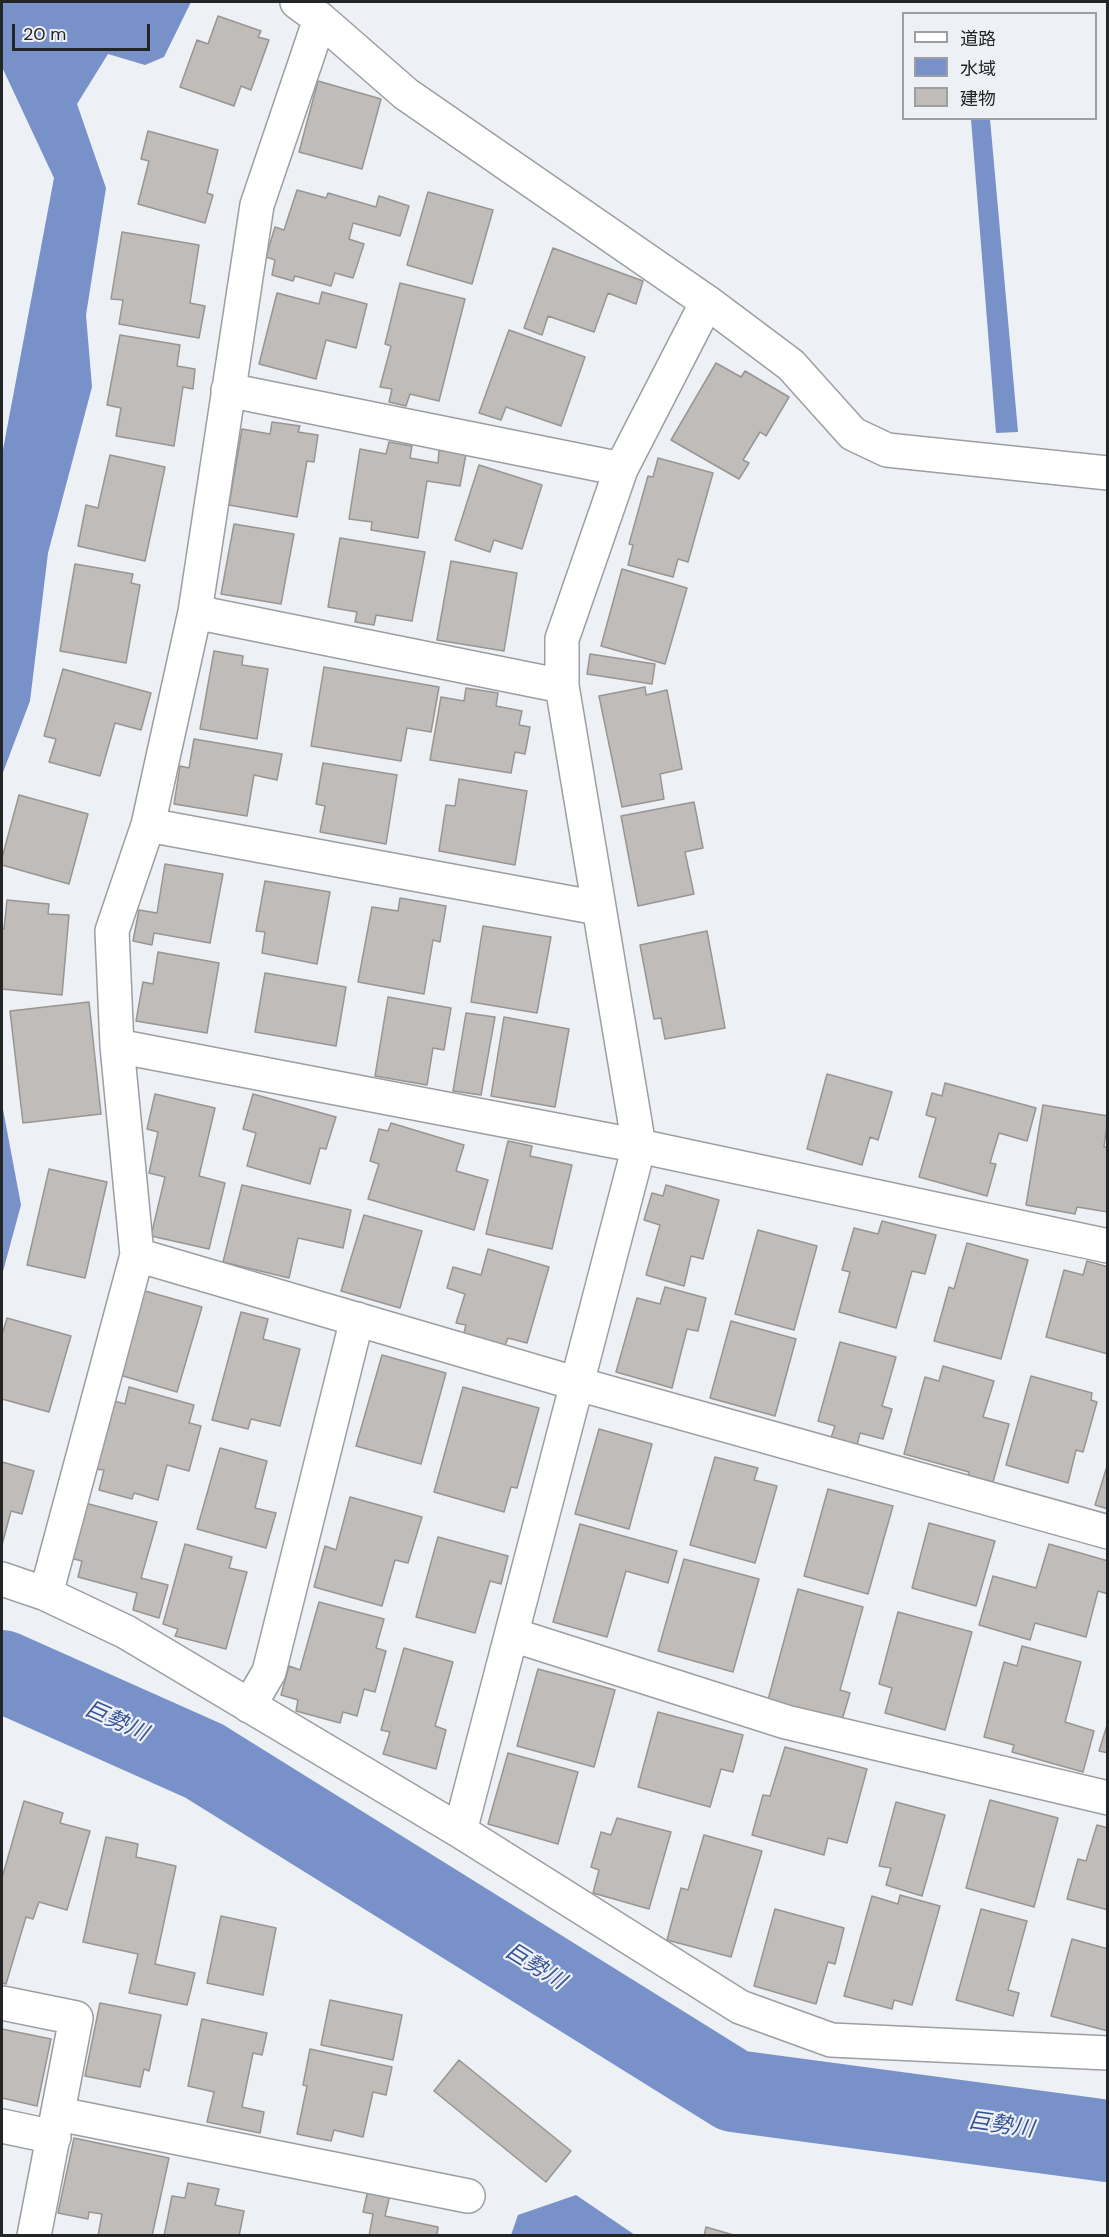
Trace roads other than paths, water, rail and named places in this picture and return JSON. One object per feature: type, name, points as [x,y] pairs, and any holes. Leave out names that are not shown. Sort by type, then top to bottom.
[{"type":"street","points":[[46,1594],[137,1255],[117,1046],[112,931],[148,825],[195,612],[257,205],[308,10],[406,94],[707,302],[791,365],[853,434],[887,450],[1107,473]]},
{"type":"street","points":[[460,1831],[639,1146],[562,686],[562,639],[621,469],[707,302]]},
{"type":"street","points":[[228,390],[621,469]]},
{"type":"street","points":[[195,612],[562,686]]},
{"type":"street","points":[[148,825],[598,908]]},
{"type":"street","points":[[117,1046],[639,1146],[1107,1246]]},
{"type":"street","points":[[137,1255],[578,1384],[1107,1532]]},
{"type":"street","points":[[249,1706],[269,1671],[357,1319]]},
{"type":"street","points":[[2,1579],[46,1594],[126,1632],[460,1831],[740,2007],[831,2040],[1107,2053]]},
{"type":"street","points":[[513,1635],[786,1722],[1107,1798]]},
{"type":"street","points":[[2,2003],[76,2018],[34,2235]]},
{"type":"street","points":[[2,2126],[57,2125],[468,2196]]},
{"type":"water","points":[[2,2],[191,2],[164,57],[145,65],[108,54],[77,104],[106,188],[86,315],[92,387],[48,553],[30,701],[2,775],[2,455],[54,178],[2,67]]},
{"type":"water","points":[[971,120],[990,120],[1018,432],[996,433]]},
{"type":"water","points":[[2,1104],[21,1205],[2,1275]]},
{"type":"water","points":[[576,2195],[635,2235],[511,2235],[518,2215]]},
{"type":"waterway","name":"巨勢川","points":[[2,1671],[204,1761],[734,2091],[1108,2141]]}]
